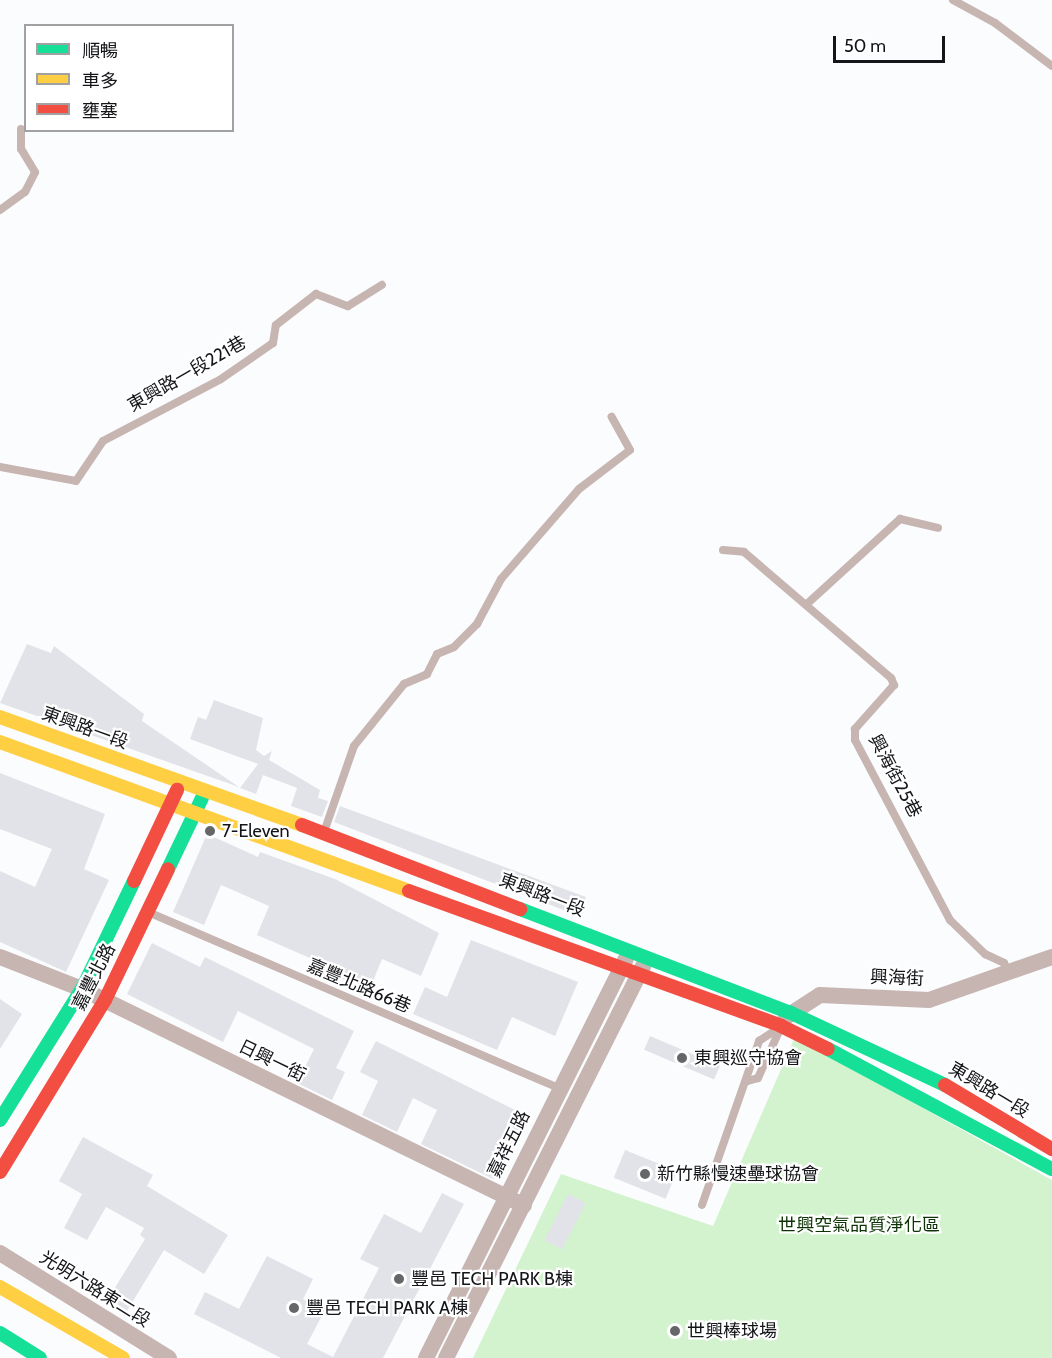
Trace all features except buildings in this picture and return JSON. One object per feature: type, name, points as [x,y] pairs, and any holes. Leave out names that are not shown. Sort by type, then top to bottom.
[{"type":"street","name":"東興路一段","points":[[0,717],[324,833],[632,949],[785,1019],[1052,1169]]},
{"type":"street","name":"東興路一段","points":[[0,742],[198,812],[622,968],[785,1019],[914,1066],[1052,1149]]},
{"type":"street","name":"嘉豐北路","points":[[0,1120],[82,989],[181,782]]},
{"type":"street","name":"嘉豐北路","points":[[0,1172],[105,1000],[198,812],[205,791]]},
{"type":"street","name":"嘉祥五路","points":[[426,1358],[558,1088],[632,949]]},
{"type":"street","name":"日興一街","points":[[0,957],[82,989],[524,1206]]},
{"type":"street","points":[[446,1358],[649,957]]},
{"type":"street","name":"興海街","points":[[785,1019],[820,995],[929,1000],[1050,959]]},
{"type":"street","name":"光明六路東二段","points":[[0,1253],[169,1358]]},
{"type":"street","points":[[0,1287],[123,1358]]},
{"type":"street","points":[[0,1333],[40,1358]]},
{"type":"lane","points":[[953,0],[995,23],[1052,66]]},
{"type":"lane","points":[[0,210],[25,192],[35,172],[21,149],[21,129]]},
{"type":"lane","name":"東興路一段221巷","points":[[0,467],[76,481],[103,441],[221,379],[273,343],[276,325],[316,294],[348,306],[382,285]]},
{"type":"lane","points":[[324,833],[346,780],[342,771],[346,759],[368,728],[404,684],[427,674],[437,654],[454,647],[477,624],[501,579],[579,489],[630,450],[612,417]]},
{"type":"lane","points":[[808,603],[900,519],[938,528]]},
{"type":"lane","name":"興海街25巷","points":[[723,550],[744,552],[808,603],[891,678],[894,685],[855,729],[855,740],[950,920],[985,954],[1004,963],[1009,974]]},
{"type":"lane","name":"嘉豐北路66巷","points":[[148,911],[558,1088]]},
{"type":"lane","points":[[702,1205],[748,1082],[759,1041],[785,1019]]},
{"type":"lane","points":[[748,1082],[758,1078],[785,1019]]},
{"type":"green space","name":"世興空氣品質淨化區","points":[[795,1037],[1052,1180],[1052,1358],[473,1358],[561,1174],[713,1226]]},
{"type":"traffic: fast","points":[[168,869],[202,798]]},
{"type":"traffic: fast","points":[[0,1120],[82,989],[134,881]]},
{"type":"traffic: fast","points":[[520,909],[789,1012],[945,1085]]},
{"type":"traffic: fast","points":[[828,1049],[1052,1169]]},
{"type":"traffic: fast","points":[[0,1333],[40,1358]]},
{"type":"traffic: slow","points":[[0,717],[302,825]]},
{"type":"traffic: slow","points":[[0,742],[409,891]]},
{"type":"traffic: slow","points":[[0,1287],[123,1358]]},
{"type":"traffic: jam","points":[[134,881],[177,790]]},
{"type":"traffic: jam","points":[[302,825],[520,909]]},
{"type":"traffic: jam","points":[[0,1172],[105,1000],[168,869]]},
{"type":"traffic: jam","points":[[409,891],[781,1026],[828,1049]]},
{"type":"traffic: jam","points":[[945,1085],[1052,1149]]},
{"type":"place","name":"7-Eleven","points":[[210,831]]},
{"type":"place","name":"東興巡守協會","points":[[682,1058]]},
{"type":"place","name":"新竹縣慢速壘球協會","points":[[645,1174]]},
{"type":"place","name":"豐邑 TECH PARK B棟","points":[[399,1279]]},
{"type":"place","name":"豐邑 TECH PARK A棟","points":[[294,1308]]},
{"type":"place","name":"世興棒球場","points":[[675,1331]]}]
